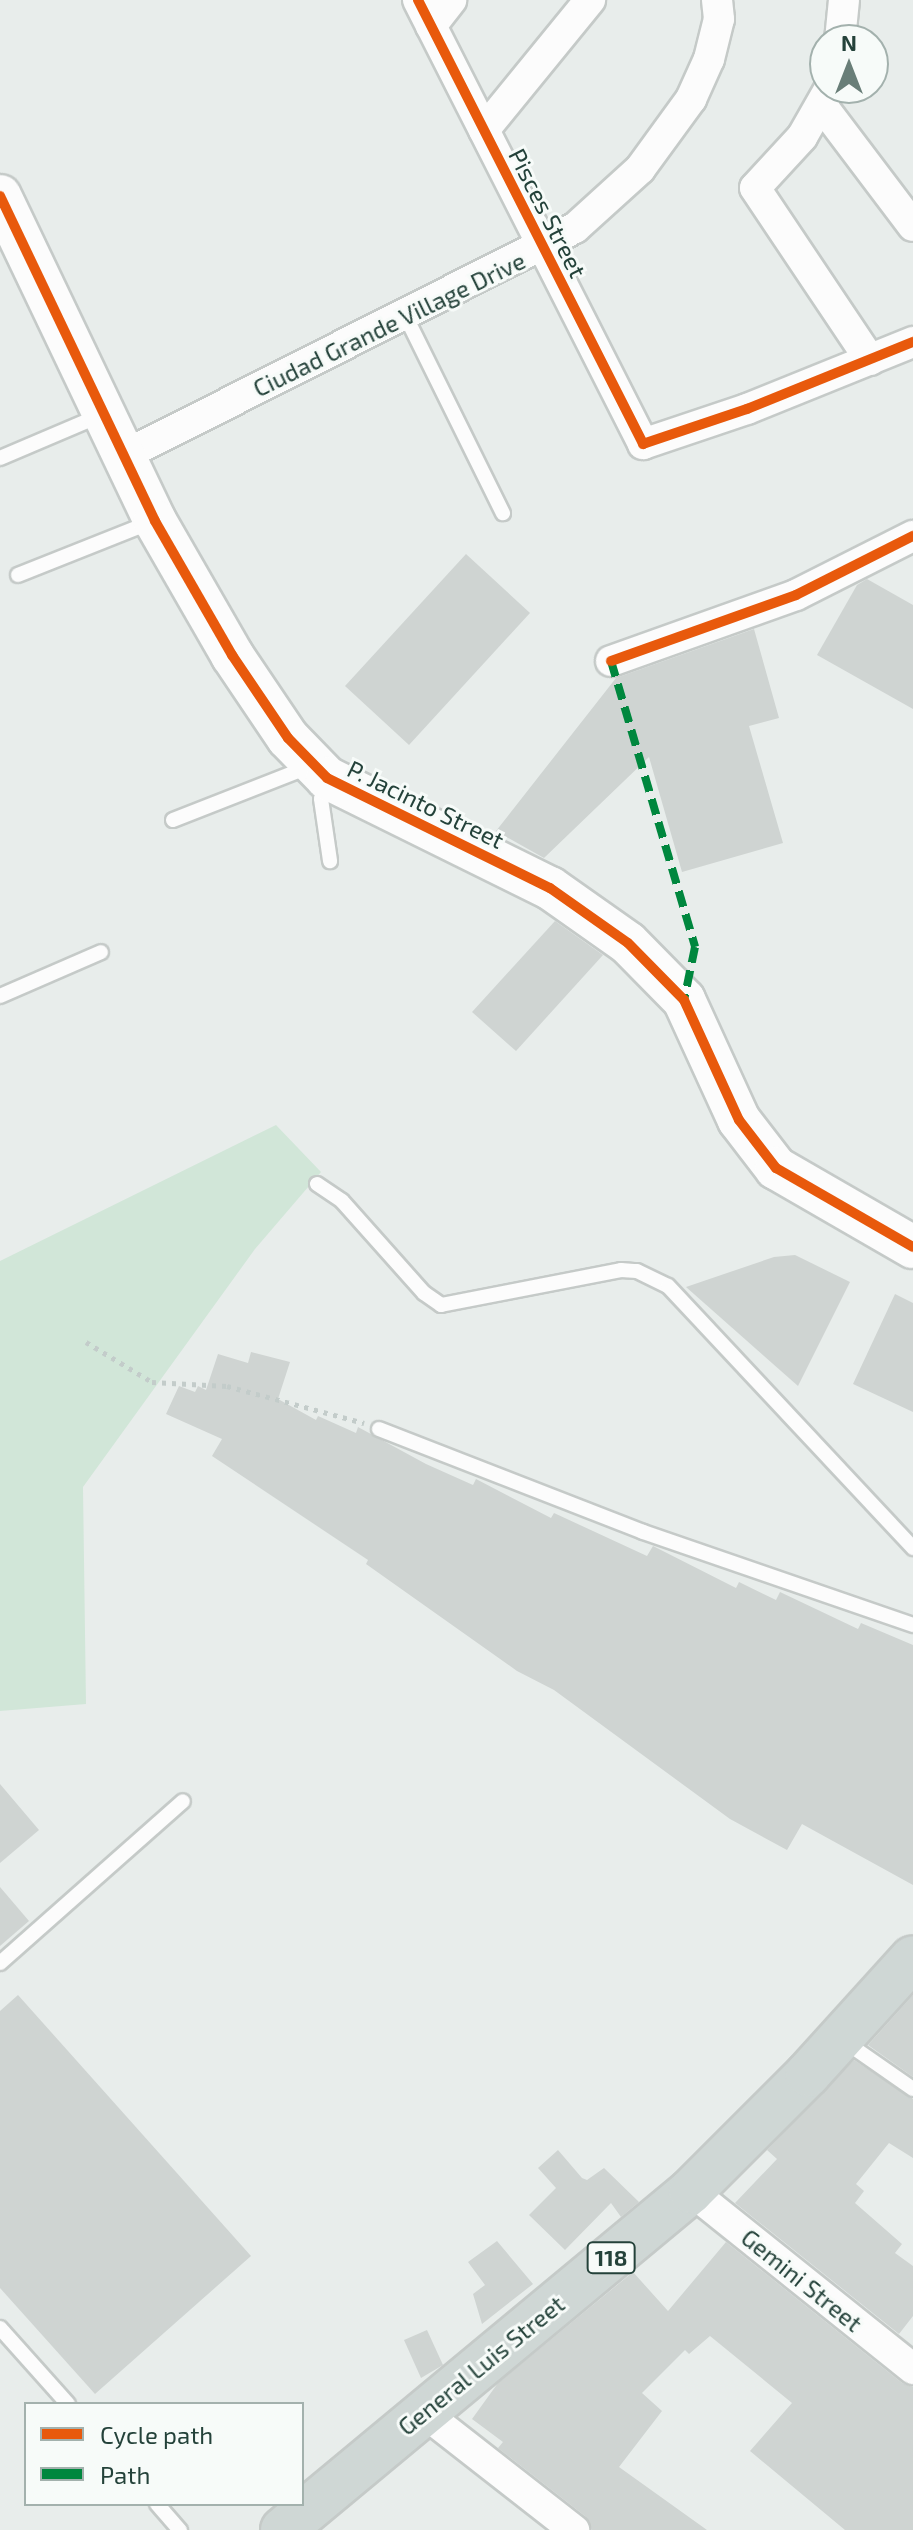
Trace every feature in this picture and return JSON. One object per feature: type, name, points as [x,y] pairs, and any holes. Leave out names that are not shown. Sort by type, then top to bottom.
[{"type":"main road","name":"General Luis Street","points":[[283,2530],[691,2191],[841,2038],[913,1958]]},
{"type":"street","points":[[425,13],[451,0]]},
{"type":"street","points":[[484,130],[590,0]]},
{"type":"street","name":"Ciudad Grande Village Drive","points":[[123,456],[542,248],[605,202],[675,122],[709,59],[719,19],[717,0]]},
{"type":"street","points":[[842,24],[844,0]]},
{"type":"street","name":"Pisces Street","points":[[425,13],[643,444],[870,360]]},
{"type":"street","points":[[822,104],[755,188],[870,360],[913,342]]},
{"type":"street","points":[[831,104],[913,226]]},
{"type":"street","name":"P. Jacinto Street","points":[[0,196],[155,521],[265,708],[320,772],[550,888],[628,943],[684,1000],[739,1120],[776,1168],[913,1247]]},
{"type":"street","points":[[611,661],[796,595],[913,536]]},
{"type":"street","name":"Gemini Street","points":[[691,2191],[913,2369]]},
{"type":"street","points":[[423,2412],[574,2530]]},
{"type":"lane","points":[[406,317],[503,513]]},
{"type":"lane","points":[[0,458],[104,414]]},
{"type":"lane","points":[[18,575],[155,521]]},
{"type":"lane","points":[[173,820],[320,772],[330,861]]},
{"type":"lane","points":[[0,996],[101,952]]},
{"type":"lane","points":[[317,1184],[342,1201],[424,1293],[441,1305],[469,1304],[605,1271],[652,1276],[689,1306],[913,1548]]},
{"type":"lane","points":[[379,1429],[643,1532],[913,1625]]},
{"type":"lane","points":[[0,1963],[183,1801]]},
{"type":"lane","points":[[841,2038],[913,2089]]},
{"type":"lane","points":[[0,2328],[66,2402]]},
{"type":"lane","points":[[159,2506],[180,2530]]},
{"type":"path","points":[[86,1342],[152,1382],[227,1386],[337,1413],[379,1429]]},
{"type":"green space","points":[[276,1125],[321,1172],[255,1249],[83,1487],[86,1704],[0,1711],[0,1261]]},
{"type":"building","points":[[466,554],[530,613],[409,745],[345,686]]},
{"type":"building","points":[[867,579],[913,605],[913,709],[817,655],[857,585]]},
{"type":"building","points":[[754,629],[779,718],[749,726],[783,843],[682,872],[649,757],[544,858],[496,831],[616,678]]},
{"type":"building","points":[[555,921],[603,955],[516,1051],[472,1012]]},
{"type":"building","points":[[795,1255],[850,1282],[798,1386],[686,1287],[774,1257]]},
{"type":"building","points":[[895,1294],[913,1303],[913,1412],[853,1384]]},
{"type":"building","points":[[251,1352],[290,1362],[278,1399],[316,1420],[318,1416],[356,1433],[358,1427],[426,1464],[473,1485],[476,1479],[551,1518],[554,1513],[647,1556],[653,1546],[736,1588],[739,1582],[776,1600],[780,1592],[858,1629],[861,1623],[913,1645],[913,1885],[802,1824],[787,1850],[730,1819],[554,1690],[517,1671],[366,1564],[368,1560],[212,1456],[222,1439],[166,1414],[179,1386],[195,1392],[198,1386],[206,1390],[218,1354],[248,1363]]},
{"type":"building","points":[[0,1784],[39,1830],[0,1863]]},
{"type":"building","points":[[0,1887],[29,1921],[0,1946]]},
{"type":"building","points":[[18,1995],[251,2256],[95,2394],[0,2288],[0,2011]]},
{"type":"building","points":[[913,1995],[913,2077],[868,2045]]},
{"type":"building","points":[[854,2060],[913,2099],[913,2158],[889,2143],[856,2184],[864,2191],[855,2203],[902,2244],[895,2253],[913,2266],[913,2316],[899,2334],[735,2203],[777,2159],[767,2150]]},
{"type":"building","points":[[558,2150],[582,2178],[587,2180],[604,2168],[639,2202],[621,2217],[611,2203],[565,2250],[529,2215],[556,2188],[538,2168]]},
{"type":"building","points":[[497,2241],[533,2284],[482,2324],[473,2294],[485,2285],[468,2262]]},
{"type":"building","points":[[726,2242],[902,2383],[913,2387],[913,2530],[845,2530],[750,2451],[792,2403],[710,2336],[689,2354],[685,2350],[642,2393],[662,2411],[619,2467],[707,2530],[592,2530],[585,2516],[498,2448],[503,2442],[472,2419],[498,2383],[633,2272],[668,2311]]},
{"type":"building","points":[[427,2330],[443,2365],[421,2378],[404,2340]]},
{"type":"marked path","points":[[611,661],[695,947],[684,1000]]},
{"type":"cycle path","points":[[418,0],[643,444],[747,409],[913,342]]},
{"type":"cycle path","points":[[0,196],[155,521],[232,655],[288,738],[327,778],[550,888],[628,943],[684,1000],[739,1120],[776,1168],[913,1247]]},
{"type":"cycle path","points":[[611,661],[796,595],[913,536]]}]
